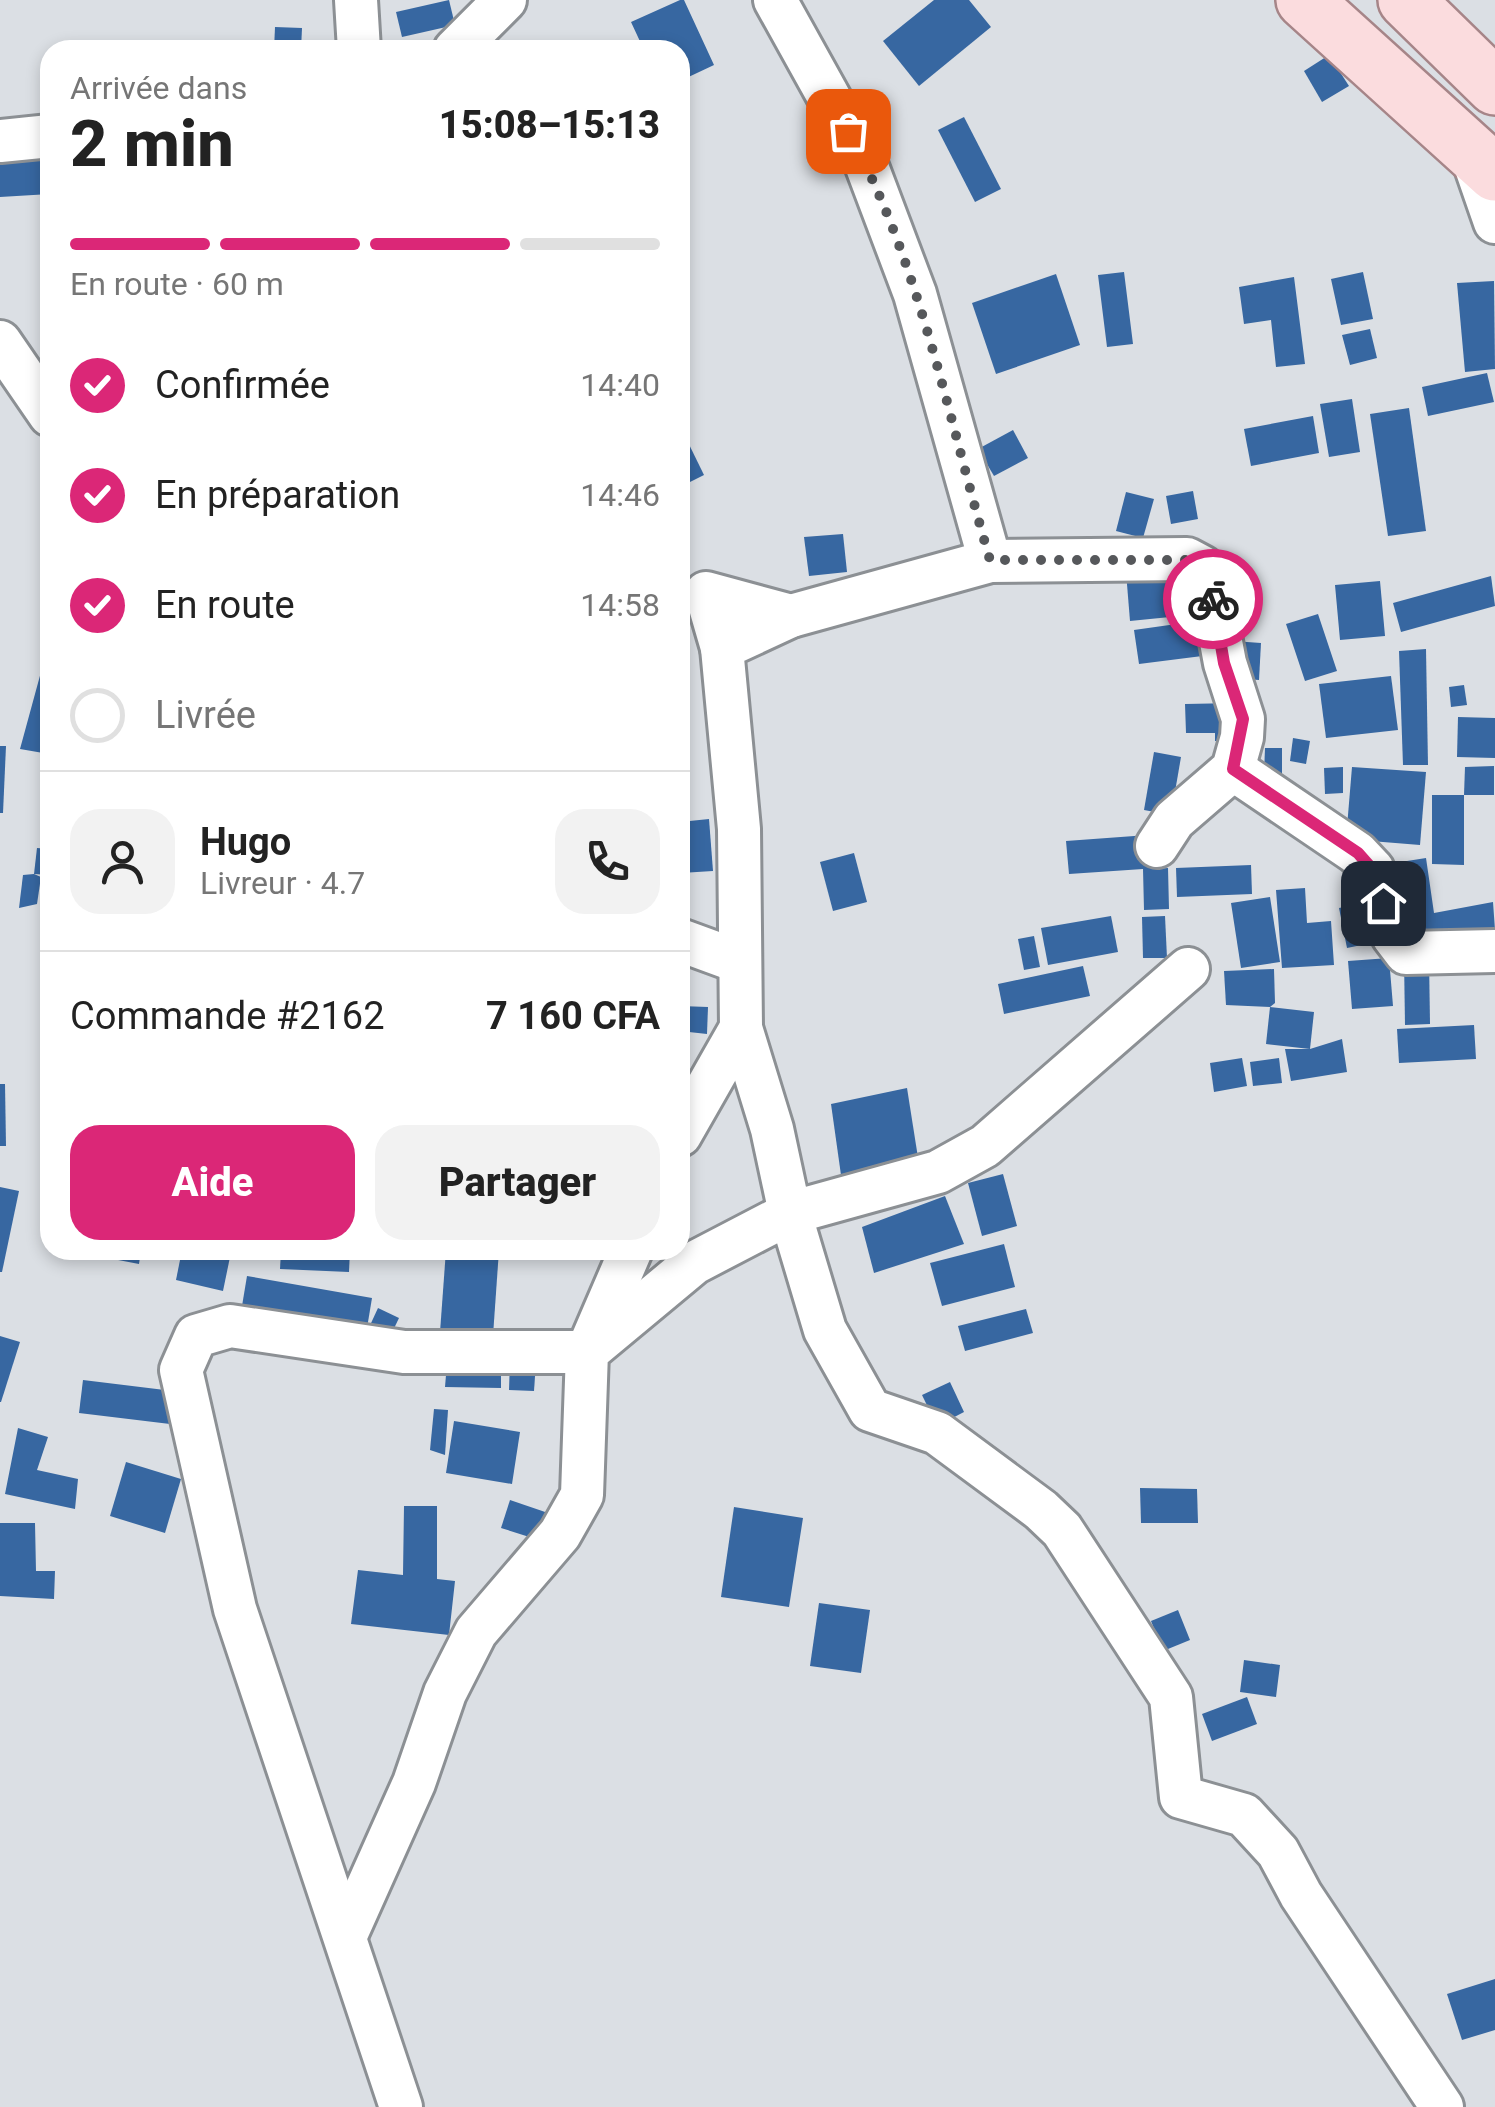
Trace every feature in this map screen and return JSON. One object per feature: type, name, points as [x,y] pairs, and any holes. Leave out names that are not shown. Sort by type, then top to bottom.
[{"type":"main road","points":[[1304,0],[1483,161]]},
{"type":"main road","points":[[1406,0],[1495,87]]},
{"type":"street","points":[[356,0],[358,40]]},
{"type":"street","points":[[465,40],[505,0]]},
{"type":"street","points":[[775,0],[866,164],[915,294],[990,560]]},
{"type":"street","points":[[0,141],[40,137]]},
{"type":"street","points":[[1483,161],[1495,222]]},
{"type":"street","points":[[0,342],[40,400]]},
{"type":"street","points":[[722,648],[791,616],[990,560],[1187,560],[1202,568],[1210,583],[1224,663],[1243,719],[1233,769],[1174,820],[1157,846]]},
{"type":"street","points":[[693,590],[791,616]]},
{"type":"street","points":[[693,590],[722,648],[739,829],[741,1028],[825,1330],[870,1410],[937,1433],[1062,1530],[1171,1697],[1181,1797],[1244,1815],[1278,1852],[1301,1895],[1442,2107]]},
{"type":"street","points":[[1233,769],[1358,853],[1373,870],[1393,936],[1406,953],[1495,951]]},
{"type":"street","points":[[690,944],[740,962]]},
{"type":"street","points":[[400,2107],[235,1609],[181,1370],[196,1336],[230,1326],[404,1352],[588,1352],[694,1263],[790,1212],[938,1172],[985,1146],[1188,969]]},
{"type":"street","points":[[690,1117],[741,1028]]},
{"type":"street","points":[[346,1935],[414,1783],[445,1693],[476,1632],[560,1534],[582,1494],[588,1352],[627,1260]]},
{"type":"building","points":[[449,0],[455,25],[402,37],[396,12]]},
{"type":"building","points":[[684,0],[714,65],[690,76],[690,40],[639,40],[631,22]]},
{"type":"building","points":[[934,0],[969,0],[991,27],[919,86],[883,41]]},
{"type":"building","points":[[275,27],[302,28],[301,40],[274,40]]},
{"type":"building","points":[[1329,55],[1349,86],[1322,102],[1304,71]]},
{"type":"building","points":[[964,117],[1001,189],[975,202],[938,130]]},
{"type":"building","points":[[40,150],[40,195],[0,197],[0,152]]},
{"type":"building","points":[[1124,272],[1133,344],[1107,347],[1098,275]]},
{"type":"building","points":[[1363,272],[1373,319],[1341,325],[1331,279]]},
{"type":"building","points":[[1056,274],[1080,345],[996,374],[972,303]]},
{"type":"building","points":[[1294,277],[1305,364],[1276,367],[1271,320],[1244,324],[1239,287]]},
{"type":"building","points":[[1494,281],[1495,369],[1465,372],[1457,283]]},
{"type":"building","points":[[1370,329],[1377,358],[1350,365],[1342,335]]},
{"type":"building","points":[[1487,373],[1494,402],[1428,416],[1422,387]]},
{"type":"building","points":[[1352,399],[1360,452],[1329,457],[1320,404]]},
{"type":"building","points":[[1409,408],[1426,531],[1388,536],[1370,414]]},
{"type":"building","points":[[1313,416],[1319,453],[1251,466],[1244,429]]},
{"type":"building","points":[[1013,430],[1028,458],[994,476],[978,449]]},
{"type":"building","points":[[690,446],[704,475],[690,482]]},
{"type":"building","points":[[1193,491],[1198,519],[1171,524],[1166,496]]},
{"type":"building","points":[[1126,492],[1154,499],[1143,538],[1116,531]]},
{"type":"building","points":[[843,534],[847,572],[809,576],[804,537]]},
{"type":"building","points":[[1175,567],[1180,616],[1130,621],[1126,572]]},
{"type":"building","points":[[1491,576],[1495,606],[1401,632],[1393,603]]},
{"type":"building","points":[[1380,581],[1385,636],[1340,640],[1335,585]]},
{"type":"building","points":[[1318,614],[1337,671],[1305,681],[1286,624]]},
{"type":"building","points":[[1212,619],[1218,654],[1139,664],[1134,630]]},
{"type":"building","points":[[1233,641],[1261,643],[1259,680],[1230,678]]},
{"type":"building","points":[[1426,649],[1428,765],[1403,765],[1399,651]]},
{"type":"building","points":[[40,676],[40,752],[20,749]]},
{"type":"building","points":[[1391,676],[1398,730],[1326,738],[1319,684]]},
{"type":"building","points":[[1464,685],[1467,705],[1451,707],[1449,687]]},
{"type":"building","points":[[1236,703],[1237,741],[1215,741],[1215,733],[1186,733],[1185,704]]},
{"type":"building","points":[[1458,717],[1495,718],[1495,758],[1457,757]]},
{"type":"building","points":[[1293,738],[1310,741],[1306,764],[1290,761]]},
{"type":"building","points":[[0,746],[6,746],[3,813],[0,813]]},
{"type":"building","points":[[1265,748],[1282,748],[1282,774],[1264,774]]},
{"type":"building","points":[[1154,752],[1181,757],[1171,815],[1144,810]]},
{"type":"building","points":[[1494,766],[1494,795],[1464,795],[1465,767]]},
{"type":"building","points":[[1343,767],[1343,793],[1325,794],[1324,768]]},
{"type":"building","points":[[1352,767],[1426,772],[1420,845],[1346,839]]},
{"type":"building","points":[[1432,795],[1464,795],[1464,865],[1432,864]]},
{"type":"building","points":[[709,819],[713,871],[690,872],[690,821]]},
{"type":"building","points":[[1148,835],[1151,869],[1168,868],[1169,909],[1144,910],[1143,869],[1069,874],[1066,841]]},
{"type":"building","points":[[37,848],[40,848],[40,874],[34,874]]},
{"type":"building","points":[[854,853],[867,902],[833,911],[820,862]]},
{"type":"building","points":[[1426,858],[1434,913],[1493,902],[1495,930],[1417,943],[1412,916],[1396,918],[1388,864]]},
{"type":"building","points":[[1251,865],[1252,894],[1177,897],[1176,868]]},
{"type":"building","points":[[23,875],[40,877],[40,884],[37,904],[19,908]]},
{"type":"building","points":[[1305,888],[1307,923],[1331,921],[1334,965],[1282,968],[1276,890]]},
{"type":"building","points":[[1270,897],[1280,962],[1241,968],[1231,903]]},
{"type":"building","points":[[1378,900],[1386,940],[1347,948],[1339,908]]},
{"type":"building","points":[[1111,916],[1118,952],[1048,965],[1041,928]]},
{"type":"building","points":[[1165,916],[1167,958],[1143,958],[1142,917]]},
{"type":"building","points":[[1034,936],[1040,967],[1024,970],[1018,939]]},
{"type":"building","points":[[1389,958],[1393,1006],[1352,1009],[1348,961]]},
{"type":"building","points":[[1429,958],[1430,1024],[1405,1025],[1404,959]]},
{"type":"building","points":[[1083,966],[1090,996],[1004,1014],[998,984]]},
{"type":"building","points":[[1274,969],[1275,1003],[1270,1007],[1226,1005],[1224,971]]},
{"type":"building","points":[[690,1006],[708,1007],[707,1034],[690,1032]]},
{"type":"building","points":[[1270,1007],[1314,1012],[1310,1049],[1266,1044]]},
{"type":"building","points":[[1474,1025],[1476,1059],[1399,1063],[1397,1029]]},
{"type":"building","points":[[1342,1039],[1347,1072],[1291,1081],[1285,1049],[1310,1049]]},
{"type":"building","points":[[1242,1058],[1247,1086],[1214,1092],[1210,1063]]},
{"type":"building","points":[[1279,1058],[1282,1083],[1253,1086],[1250,1062]]},
{"type":"building","points":[[0,1084],[5,1084],[6,1146],[0,1146]]},
{"type":"building","points":[[907,1088],[919,1164],[841,1175],[831,1104]]},
{"type":"building","points":[[1003,1174],[1017,1226],[982,1236],[968,1183]]},
{"type":"building","points":[[0,1187],[19,1191],[2,1272],[0,1272]]},
{"type":"building","points":[[945,1196],[964,1244],[874,1273],[862,1227]]},
{"type":"building","points":[[1004,1244],[1015,1287],[942,1306],[930,1263]]},
{"type":"building","points":[[180,1260],[229,1260],[223,1291],[176,1280]]},
{"type":"building","points":[[280,1260],[350,1260],[349,1272],[280,1269]]},
{"type":"building","points":[[445,1260],[498,1260],[492,1350],[439,1346]]},
{"type":"building","points":[[247,1276],[372,1298],[366,1334],[241,1312]]},
{"type":"building","points":[[378,1308],[399,1318],[387,1343],[366,1334]]},
{"type":"building","points":[[1026,1309],[1033,1333],[965,1351],[958,1326]]},
{"type":"building","points":[[0,1336],[20,1342],[1,1402],[0,1402]]},
{"type":"building","points":[[510,1360],[536,1362],[534,1391],[509,1390]]},
{"type":"building","points":[[447,1363],[501,1365],[501,1388],[445,1387]]},
{"type":"building","points":[[83,1380],[173,1391],[170,1424],[79,1413]]},
{"type":"building","points":[[950,1382],[964,1412],[937,1426],[922,1395]]},
{"type":"building","points":[[434,1409],[448,1410],[445,1455],[430,1450]]},
{"type":"building","points":[[454,1421],[520,1432],[512,1484],[446,1473]]},
{"type":"building","points":[[18,1428],[48,1437],[37,1470],[78,1479],[75,1509],[5,1494]]},
{"type":"building","points":[[126,1462],[181,1479],[165,1533],[110,1516]]},
{"type":"building","points":[[1140,1488],[1197,1489],[1198,1523],[1141,1523]]},
{"type":"building","points":[[510,1500],[551,1514],[542,1541],[501,1528]]},
{"type":"building","points":[[404,1506],[437,1506],[437,1579],[455,1581],[449,1635],[351,1624],[358,1570],[403,1575]]},
{"type":"building","points":[[734,1507],[803,1518],[789,1607],[721,1597]]},
{"type":"building","points":[[0,1523],[35,1523],[36,1571],[55,1571],[54,1599],[0,1596]]},
{"type":"building","points":[[819,1603],[870,1610],[861,1673],[810,1666]]},
{"type":"building","points":[[1178,1610],[1190,1640],[1163,1651],[1151,1621]]},
{"type":"building","points":[[1244,1660],[1280,1665],[1276,1697],[1240,1692]]},
{"type":"building","points":[[1247,1697],[1257,1724],[1212,1741],[1202,1714]]},
{"type":"building","points":[[1495,1979],[1495,2030],[1462,2040],[1447,1994]]},
{"type":"way so far","points":[[848,131],[866,164],[915,294],[990,560],[1187,560],[1202,568],[1213,599]]},
{"type":"route","points":[[1213,599],[1224,663],[1243,719],[1233,769],[1358,853],[1373,870],[1383,903]]}]
